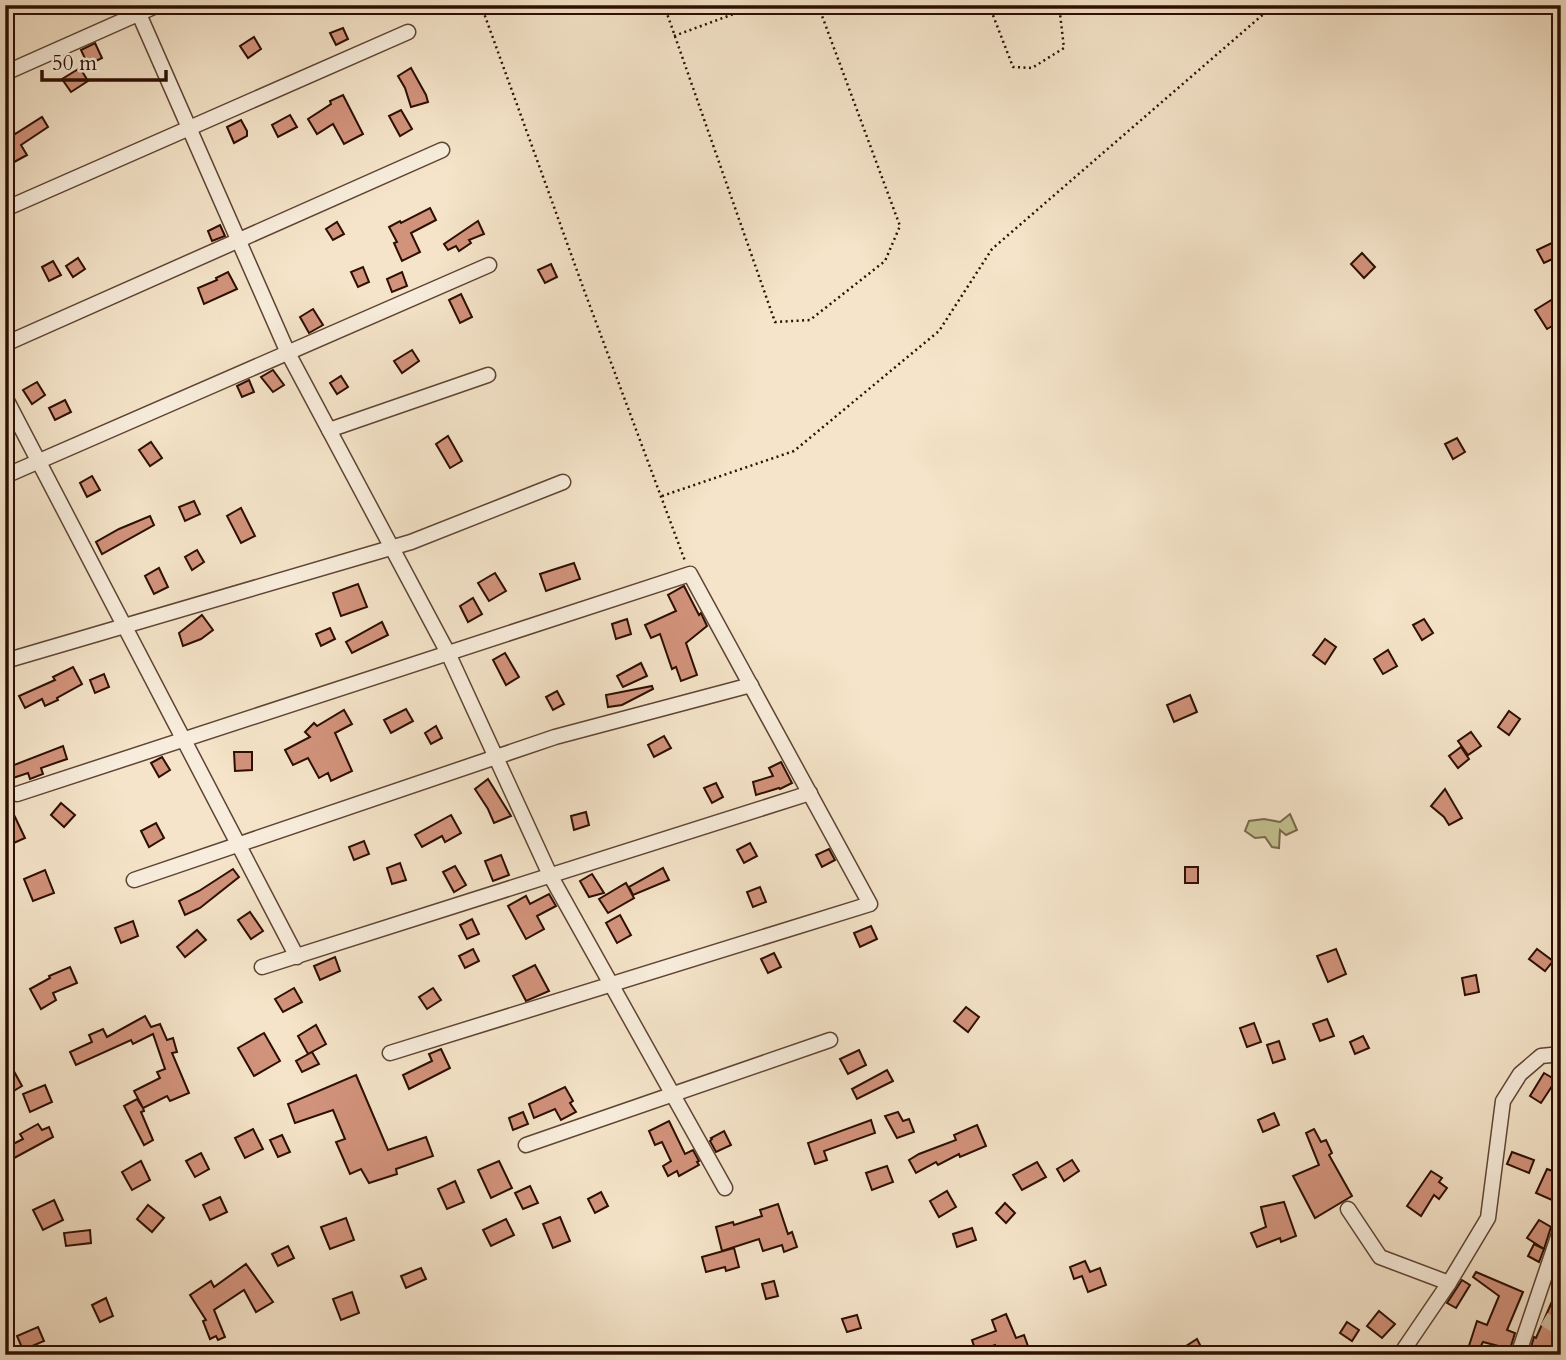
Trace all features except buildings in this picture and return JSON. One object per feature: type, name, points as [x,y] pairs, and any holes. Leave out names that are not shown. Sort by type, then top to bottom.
[{"type":"street","points":[[5,73],[136,10],[158,5]]},
{"type":"street","points":[[136,10],[288,353],[448,653],[550,875],[725,1188]]},
{"type":"street","points":[[5,209],[408,32]]},
{"type":"street","points":[[5,344],[442,150]]},
{"type":"street","points":[[5,476],[489,265]]},
{"type":"street","points":[[329,430],[488,375]]},
{"type":"street","points":[[5,397],[297,957]]},
{"type":"street","points":[[5,662],[411,542],[563,482]]},
{"type":"street","points":[[18,794],[690,574],[870,904],[390,1053]]},
{"type":"street","points":[[134,880],[555,737],[751,685]]},
{"type":"street","points":[[262,967],[810,793]]},
{"type":"street","points":[[526,1145],[830,1040]]},
{"type":"street","points":[[1400,1355],[1488,1218],[1503,1101],[1520,1074],[1541,1056],[1561,1054]]},
{"type":"street","points":[[1348,1209],[1380,1257],[1448,1283]]},
{"type":"street","points":[[1518,1355],[1538,1314],[1561,1228]]},
{"type":"path","points":[[481,5],[690,574]]},
{"type":"path","points":[[664,5],[775,323],[810,320],[885,261],[900,226],[818,5]]},
{"type":"path","points":[[674,36],[758,5]]},
{"type":"path","points":[[989,5],[1013,67],[1032,68],[1064,48],[1059,5]]},
{"type":"path","points":[[662,496],[794,451],[939,331],[992,249],[1274,5]]},
{"type":"shaded area","points":[[1290,814],[1297,830],[1286,835],[1280,830],[1279,848],[1272,847],[1265,837],[1255,838],[1245,831],[1249,821],[1264,819],[1280,822]]},
{"type":"tunnel","points":[[1544,1319],[1561,1329]]}]
